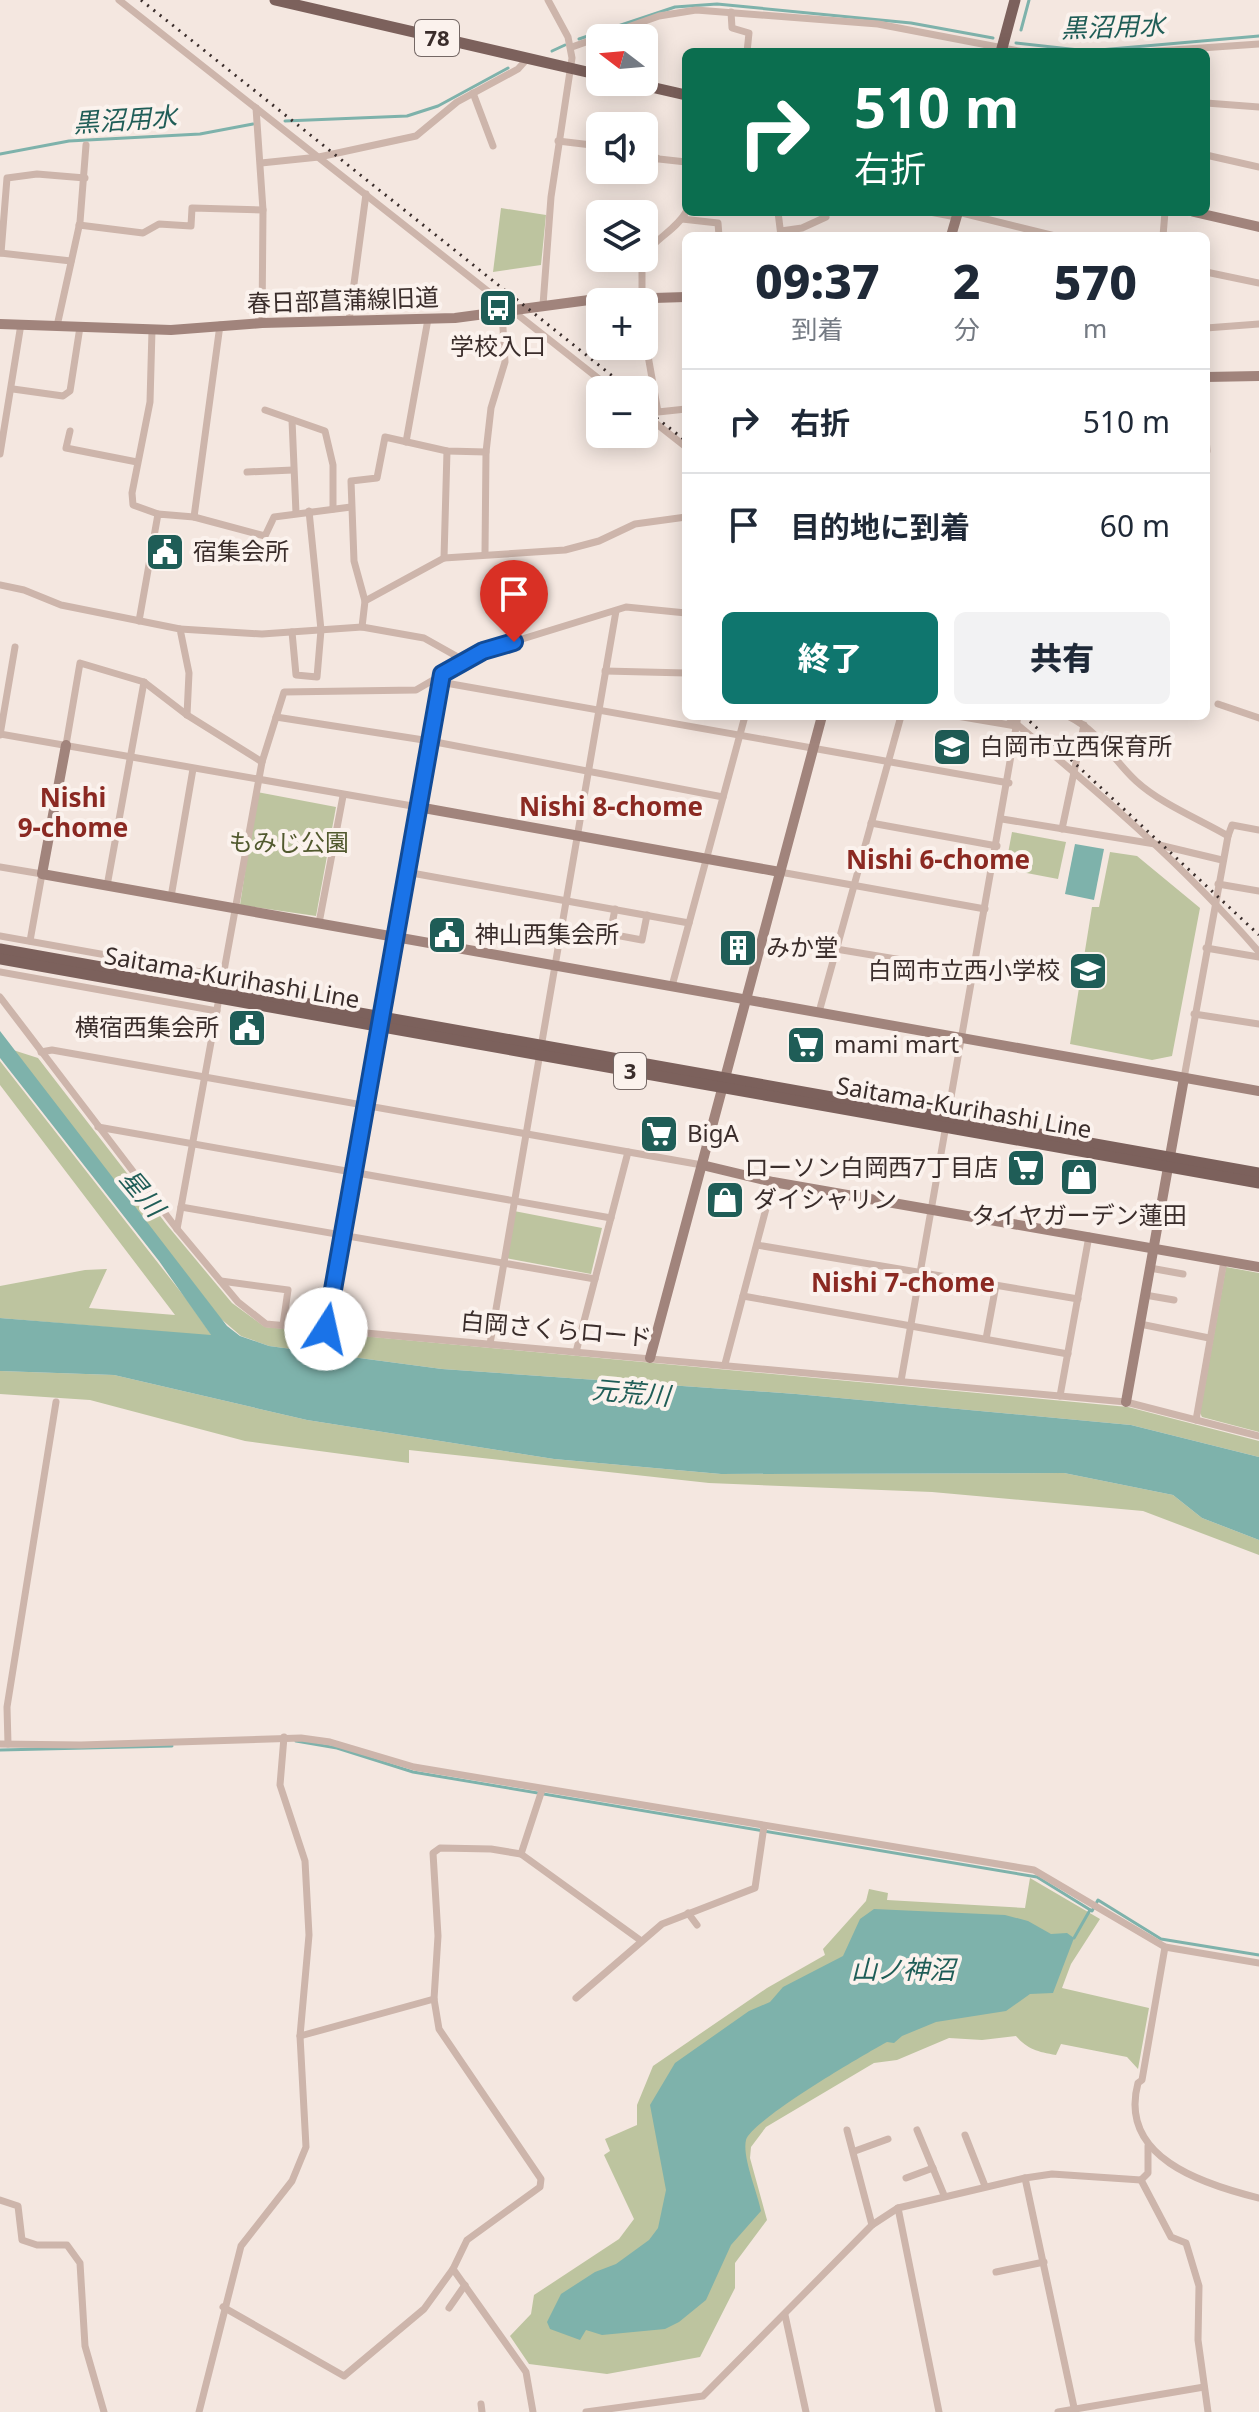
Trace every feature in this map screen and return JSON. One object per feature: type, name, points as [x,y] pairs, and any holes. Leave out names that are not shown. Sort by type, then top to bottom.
[{"type":"main road","name":"78","points":[[275,0],[586,72]]},
{"type":"main road","points":[[1003,48],[1015,0]]},
{"type":"main road","points":[[658,89],[682,94]]},
{"type":"main road","name":"Saitama-Kurihashi Line","points":[[0,949],[221,987],[379,1022],[1168,1162],[1259,1183]]},
{"type":"main road","name":"Saitama-Kurihashi Line","points":[[0,959],[221,987]]},
{"type":"main road","name":"Saitama-Kurihashi Line","points":[[1168,1162],[1259,1173]]},
{"type":"street","points":[[119,0],[366,194],[507,311],[594,376]]},
{"type":"street","points":[[543,305],[558,141],[572,47],[548,0]]},
{"type":"street","points":[[572,47],[659,16],[696,10],[878,24],[992,48]]},
{"type":"street","points":[[731,12],[732,28],[749,33],[747,48]]},
{"type":"street","points":[[1210,48],[1259,44]]},
{"type":"street","points":[[261,163],[319,157],[416,136],[473,93],[518,69],[527,59]]},
{"type":"street","points":[[473,93],[493,146]]},
{"type":"street","points":[[1210,103],[1259,107]]},
{"type":"street","points":[[256,108],[263,210],[262,323]]},
{"type":"street","points":[[558,141],[586,144]]},
{"type":"street","points":[[57,326],[79,225],[86,145]]},
{"type":"street","points":[[1210,156],[1259,167]]},
{"type":"street","points":[[658,159],[682,162]]},
{"type":"street","points":[[71,261],[0,253],[7,178],[37,174],[85,178]]},
{"type":"street","points":[[349,321],[366,194]]},
{"type":"street","points":[[79,225],[143,233],[159,224],[191,226],[192,208],[263,210]]},
{"type":"street","points":[[658,237],[684,216],[718,223],[719,232]]},
{"type":"street","points":[[962,216],[1038,232]]},
{"type":"street","points":[[1210,216],[1259,227]]},
{"type":"street","points":[[788,232],[826,217]]},
{"type":"street","points":[[1011,232],[1012,226]]},
{"type":"street","points":[[1210,273],[1259,283]]},
{"type":"street","name":"春日部菖蒲線旧道","points":[[658,299],[682,297]]},
{"type":"street","name":"春日部菖蒲線旧道","points":[[0,324],[152,330],[262,323],[428,319],[586,303]]},
{"type":"street","points":[[485,553],[486,452],[491,408],[505,362],[507,311]]},
{"type":"street","points":[[406,442],[428,319]]},
{"type":"street","points":[[1,449],[21,324]]},
{"type":"street","points":[[1210,328],[1259,324]]},
{"type":"street","points":[[194,517],[220,325]]},
{"type":"street","points":[[13,389],[63,396],[70,391],[80,327]]},
{"type":"street","points":[[152,330],[150,402],[137,462],[133,505],[158,514],[194,517],[265,536],[274,517],[351,507]]},
{"type":"street","points":[[649,360],[658,412],[682,409]]},
{"type":"street","points":[[1210,377],[1259,376]]},
{"type":"street","points":[[265,410],[325,431],[333,465],[333,509]]},
{"type":"street","points":[[292,420],[296,513]]},
{"type":"street","points":[[658,425],[682,444]]},
{"type":"street","points":[[70,431],[66,448],[137,462]]},
{"type":"street","points":[[362,627],[365,601],[354,561],[351,481],[377,478],[385,437],[447,451],[486,452]]},
{"type":"street","points":[[444,558],[447,451]]},
{"type":"street","points":[[247,472],[293,470]]},
{"type":"street","points":[[292,632],[296,675],[317,677],[321,630],[309,511]]},
{"type":"street","points":[[139,621],[158,514]]},
{"type":"street","points":[[365,601],[444,558],[565,550],[599,541],[635,524],[682,518]]},
{"type":"street","points":[[0,585],[24,590],[61,605],[180,629],[262,634],[362,627],[424,638],[465,661]]},
{"type":"street","points":[[177,1229],[262,762],[284,692],[416,690],[483,651],[626,607],[682,613]]},
{"type":"street","points":[[490,1344],[616,611]]},
{"type":"street","points":[[180,629],[189,673],[187,715]]},
{"type":"street","points":[[15,647],[0,735],[985,909]]},
{"type":"street","points":[[30,941],[80,663],[144,682],[187,715],[262,762]]},
{"type":"street","points":[[605,671],[682,673]]},
{"type":"street","points":[[441,678],[599,710],[1009,783]]},
{"type":"street","points":[[326,1329],[441,678]]},
{"type":"street","points":[[107,886],[144,682]]},
{"type":"street","points":[[1218,704],[1259,718]]},
{"type":"street","points":[[276,717],[430,741],[723,797]]},
{"type":"street","points":[[672,986],[744,720]]},
{"type":"street","points":[[650,1358],[821,720]]},
{"type":"street","points":[[819,1012],[900,720]]},
{"type":"street","points":[[997,720],[1017,722],[1075,770],[1214,901],[1259,955]]},
{"type":"street","points":[[1075,720],[1113,751],[1133,779],[1146,789],[1228,836]]},
{"type":"street","points":[[901,1381],[1009,783],[1017,722]]},
{"type":"street","points":[[1062,829],[1084,725]]},
{"type":"street","points":[[171,897],[193,769]]},
{"type":"street","points":[[319,923],[343,796]]},
{"type":"street","points":[[1002,819],[1155,844],[1222,860]]},
{"type":"street","points":[[871,823],[997,846]]},
{"type":"street","points":[[1126,1402],[1222,860],[1232,825],[1259,830]]},
{"type":"street","points":[[0,867],[1259,1091]]},
{"type":"street","points":[[406,872],[689,923]]},
{"type":"street","points":[[1218,884],[1259,891]]},
{"type":"street","points":[[615,909],[610,934],[631,938],[642,940],[647,915]]},
{"type":"street","points":[[0,936],[221,987]]},
{"type":"street","points":[[1206,948],[1259,955]]},
{"type":"street","points":[[836,949],[974,972]]},
{"type":"street","points":[[0,972],[217,1011]]},
{"type":"street","name":"白岡さくらロード","points":[[0,997],[177,1229],[238,1302],[266,1324],[1126,1402],[1259,1436]]},
{"type":"street","points":[[1194,1014],[1259,1024]]},
{"type":"street","points":[[41,1052],[52,1050],[1259,1267]]},
{"type":"street","points":[[98,1127],[611,1218]]},
{"type":"street","points":[[576,1352],[628,1152]]},
{"type":"street","points":[[725,1364],[773,1182]]},
{"type":"street","points":[[181,1207],[595,1279]]},
{"type":"street","points":[[1060,1396],[1089,1236]]},
{"type":"street","points":[[757,1245],[1078,1299]]},
{"type":"street","points":[[1196,1420],[1224,1261]]},
{"type":"street","points":[[1150,1268],[1183,1274]]},
{"type":"street","points":[[221,1281],[288,1290],[283,1325]]},
{"type":"street","points":[[986,1339],[996,1285]]},
{"type":"street","points":[[1145,1295],[1174,1300]]},
{"type":"street","points":[[743,1296],[1068,1354]]},
{"type":"street","points":[[1140,1324],[1209,1338]]},
{"type":"street","points":[[56,1402],[7,1707],[4,1744],[81,1745],[284,1737],[330,1742],[414,1767],[1034,1870],[1165,1947],[1259,1963]]},
{"type":"street","points":[[199,2412],[223,2307],[241,2246],[292,2181],[306,2147],[300,2036],[309,1935],[305,1861],[280,1785],[284,1737]]},
{"type":"street","points":[[521,1854],[542,1790]]},
{"type":"street","points":[[576,1998],[662,1924],[755,1888],[764,1826]]},
{"type":"street","points":[[223,2307],[344,2376],[424,2309],[453,2269],[467,2240],[540,2187],[541,2179],[439,2029],[434,1999],[438,1936],[433,1853],[440,1848],[491,1849],[521,1854],[640,1940]]},
{"type":"street","points":[[688,1913],[697,1925]]},
{"type":"street","points":[[586,2412],[703,2396],[872,2225],[898,2208],[944,2195],[1052,2174],[1141,2180],[1148,2173],[1148,2146],[1132,2105],[1138,2083],[1142,2080],[1165,1947]]},
{"type":"street","points":[[300,2036],[434,1999]]},
{"type":"street","points":[[847,2130],[872,2225]]},
{"type":"street","points":[[917,2130],[944,2195]]},
{"type":"street","points":[[965,2135],[985,2186]]},
{"type":"street","points":[[855,2151],[888,2139]]},
{"type":"street","points":[[1148,2146],[1197,2178],[1259,2198]]},
{"type":"street","points":[[906,2178],[933,2168]]},
{"type":"street","points":[[1025,2178],[1075,2410]]},
{"type":"street","points":[[1141,2180],[1171,2237],[1186,2243],[1193,2262],[1199,2286],[1198,2340],[1208,2412]]},
{"type":"street","points":[[0,2200],[18,2206],[22,2240],[37,2245],[67,2245],[80,2263],[85,2346],[104,2412]]},
{"type":"street","points":[[898,2208],[939,2412]]},
{"type":"street","points":[[996,2272],[1044,2262]]},
{"type":"street","points":[[453,2269],[526,2372],[533,2412]]},
{"type":"street","points":[[449,2308],[465,2285]]},
{"type":"street","points":[[785,2315],[806,2412]]},
{"type":"street","points":[[1058,2412],[1204,2387]]},
{"type":"street","points":[[667,2403],[669,2412]]},
{"type":"green space","points":[[501,208],[546,215],[541,265],[493,272]]},
{"type":"green space","name":"もみじ公園","points":[[257,792],[336,807],[316,916],[240,905]]},
{"type":"green space","points":[[1012,832],[1066,842],[1058,879],[1005,869]]},
{"type":"green space","points":[[1110,852],[1137,856],[1200,908],[1172,1056],[1152,1060],[1070,1044],[1092,907],[1099,907]]},
{"type":"green space","points":[[13,1050],[38,1058],[167,1225],[232,1303],[265,1327],[1128,1407],[1259,1441],[1259,1457],[1131,1425],[796,1394],[442,1369],[269,1346],[241,1336],[220,1318]]},
{"type":"green space","points":[[0,1061],[212,1336],[0,1318],[0,1286],[85,1270],[107,1269],[89,1308],[175,1315],[0,1085]]},
{"type":"green space","points":[[514,1211],[602,1228],[591,1274],[506,1258]]},
{"type":"green space","points":[[1226,1267],[1259,1273],[1259,1432],[1202,1417],[1200,1413]]},
{"type":"green space","points":[[0,1371],[114,1375],[307,1420],[554,1459],[721,1474],[1064,1473],[1173,1495],[1202,1518],[1259,1540],[1259,1555],[1143,1511],[932,1492],[709,1483],[409,1450],[409,1463],[245,1441],[90,1400],[0,1394]]},
{"type":"green space","name":"山ノ神沼","points":[[1030,1878],[1100,1919],[1071,1964],[1062,1988],[1149,2008],[1138,2069],[1127,2057],[1061,2044],[1056,2055],[1044,2053],[1029,2047],[1016,2036],[982,2040],[949,2038],[897,2060],[874,2063],[766,2127],[751,2147],[750,2158],[767,2220],[735,2263],[735,2288],[700,2357],[607,2374],[529,2364],[510,2336],[531,2314],[534,2295],[619,2239],[634,2219],[604,2155],[610,2151],[605,2139],[637,2125],[637,2105],[653,2066],[767,1988],[825,1955],[823,1949],[866,1901],[869,1889],[888,1893],[887,1900],[1025,1908]]},
{"type":"water","points":[[1075,844],[1104,849],[1094,900],[1065,894]]},
{"type":"water","name":"元荒川","points":[[0,1031],[227,1326],[240,1336],[269,1346],[442,1369],[796,1394],[1131,1425],[1259,1457],[1259,1540],[1202,1518],[1173,1495],[1064,1473],[721,1474],[554,1459],[307,1420],[114,1375],[0,1371],[0,1318],[211,1335],[159,1261],[0,1058]]},
{"type":"water","name":"山ノ神沼","points":[[874,1909],[1005,1915],[1028,1921],[1051,1934],[1067,1933],[1074,1938],[1053,1993],[1030,1994],[1006,2011],[936,2022],[902,2036],[894,2043],[887,2042],[810,2088],[753,2131],[745,2147],[761,2211],[731,2245],[706,2300],[679,2322],[665,2329],[602,2335],[586,2330],[580,2340],[550,2329],[547,2322],[561,2294],[595,2272],[616,2264],[649,2240],[658,2228],[666,2190],[650,2105],[675,2063],[749,2011],[770,2002],[783,1987],[843,1956],[860,1919]]},
{"type":"waterway","points":[[1021,30],[1029,0]]},
{"type":"waterway","name":"黒沼用水","points":[[579,39],[675,7],[717,4],[911,23],[993,38]]},
{"type":"waterway","name":"黒沼用水","points":[[1122,48],[1259,36]]},
{"type":"waterway","name":"黒沼用水","points":[[1016,43],[1061,48]]},
{"type":"waterway","name":"黒沼用水","points":[[552,51],[565,45]]},
{"type":"waterway","name":"黒沼用水","points":[[285,121],[407,116],[438,106],[508,68]]},
{"type":"waterway","name":"黒沼用水","points":[[0,154],[69,141],[200,134],[253,124]]},
{"type":"waterway","points":[[296,1741],[337,1748],[413,1772],[1037,1877],[1092,1911],[1098,1900],[1161,1939],[1259,1955]]},
{"type":"waterway","points":[[0,1750],[172,1746]]},
{"type":"waterway","points":[[1074,1938],[1090,1910]]},
{"type":"railway","points":[[141,0],[612,376]]},
{"type":"railway","points":[[658,419],[682,438]]},
{"type":"railway","points":[[1028,720],[1259,935]]},
{"type":"place","name":"学校入口","points":[[498,308]]},
{"type":"place","name":"宿集会所","points":[[165,552]]},
{"type":"place","name":"白岡市立西保育所","points":[[952,747]]},
{"type":"place","name":"神山西集会所","points":[[447,935]]},
{"type":"place","name":"みか堂","points":[[738,948]]},
{"type":"place","name":"白岡市立西小学校","points":[[1088,971]]},
{"type":"place","name":"横宿西集会所","points":[[247,1028]]},
{"type":"place","name":"mami mart","points":[[806,1045]]},
{"type":"place","name":"BigA","points":[[659,1134]]},
{"type":"place","name":"ローソン白岡西7丁目店","points":[[1026,1168]]},
{"type":"place","name":"タイヤガーデン蓮田","points":[[1079,1177]]},
{"type":"place","name":"ダイシャリン","points":[[725,1200]]},
{"type":"district","name":"Nishi 8-chome","points":[[611,807]]},
{"type":"district","name":"Nishi 9-chome","points":[[73,813]]},
{"type":"district","name":"Nishi 6-chome","points":[[938,860]]},
{"type":"district","name":"Nishi 7-chome","points":[[903,1283]]},
{"type":"route","points":[[326,1329],[442,674],[483,651],[514,642]]},
{"type":"water label","name":"星川","points":[[142,1193]]}]
